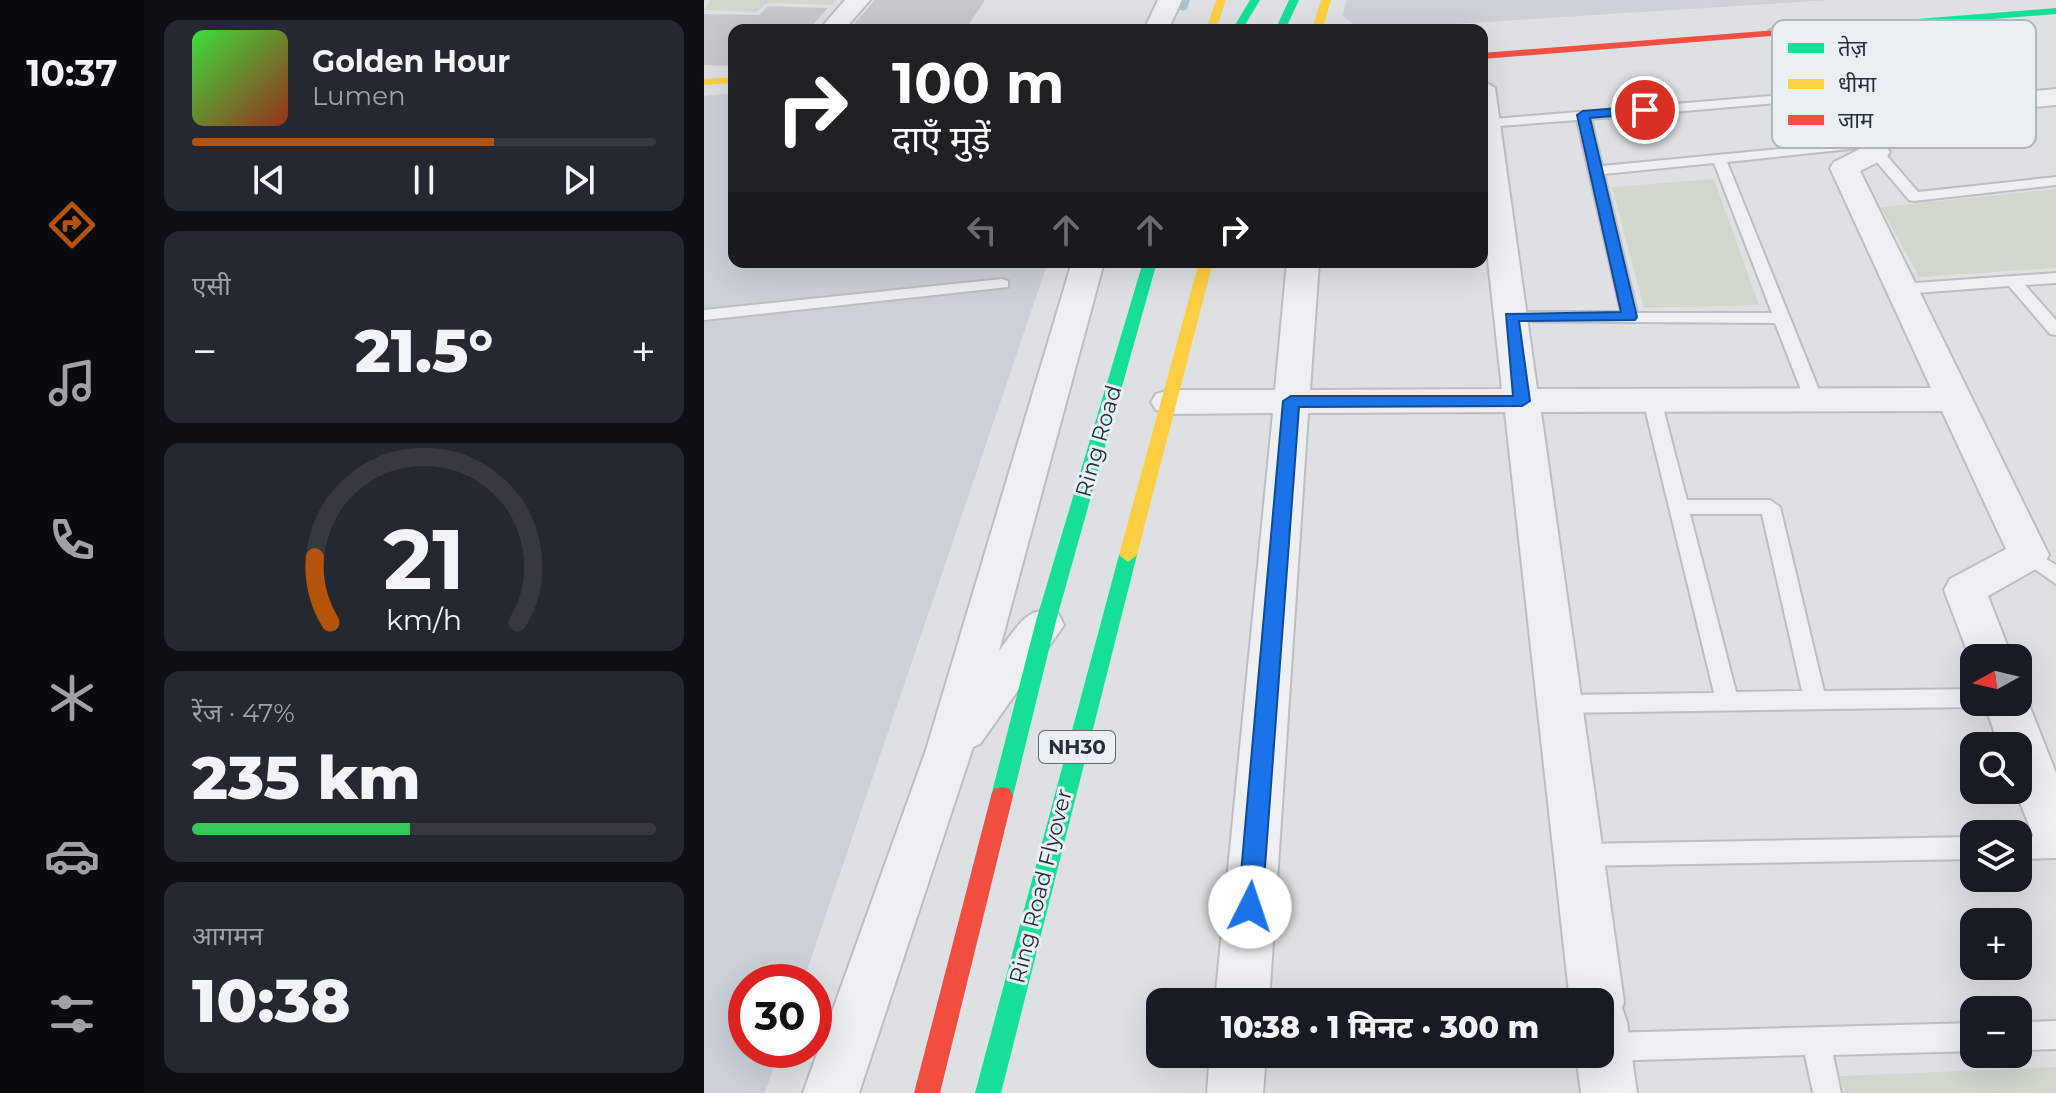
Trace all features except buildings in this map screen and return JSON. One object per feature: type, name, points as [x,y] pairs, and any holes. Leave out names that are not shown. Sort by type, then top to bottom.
[{"type":"main road","points":[[1213,24],[1221,0]]},
{"type":"main road","points":[[1241,24],[1255,0]]},
{"type":"main road","points":[[1283,24],[1294,0]]},
{"type":"main road","points":[[1319,24],[1326,0]]},
{"type":"main road","points":[[1932,20],[2056,11]]},
{"type":"main road","points":[[1488,55],[1772,32]]},
{"type":"main road","points":[[704,82],[728,80]]},
{"type":"main road","name":"Ring Road","points":[[1046,621],[1148,268]]},
{"type":"main road","name":"NH30","points":[[1169,402],[1204,268]]},
{"type":"main road","name":"Ring Road Flyover","points":[[988,1093],[1169,402]]},
{"type":"main road","name":"NH30","points":[[927,1093],[1046,621]]},
{"type":"street","points":[[836,24],[858,0]]},
{"type":"street","points":[[1159,24],[1170,0]]},
{"type":"street","points":[[2036,98],[2056,97]]},
{"type":"street","points":[[1488,137],[1595,988]]},
{"type":"street","points":[[1872,148],[1844,168],[2029,555],[1965,590],[1985,644]]},
{"type":"street","points":[[831,1093],[949,750],[1086,268]]},
{"type":"street","points":[[1243,988],[1302,268]]},
{"type":"street","points":[[1169,402],[1955,399]]},
{"type":"street","points":[[949,750],[1046,621]]},
{"type":"street","points":[[2011,716],[2056,835]]},
{"type":"street","points":[[1235,1093],[1237,1068]]},
{"type":"lane","points":[[1488,106],[1583,115],[1772,108]]},
{"type":"lane","points":[[1583,115],[1630,317]]},
{"type":"lane","points":[[1596,171],[1719,158],[1872,148],[1914,197],[2056,181]]},
{"type":"lane","points":[[1719,158],[1814,400]]},
{"type":"lane","points":[[1902,289],[2056,278]]},
{"type":"lane","points":[[2013,281],[2056,330]]},
{"type":"lane","points":[[704,315],[1002,284]]},
{"type":"lane","points":[[1511,317],[1782,318]]},
{"type":"lane","points":[[1652,400],[1727,702]]},
{"type":"lane","points":[[1678,507],[1770,507],[1815,701]]},
{"type":"lane","points":[[2029,555],[2056,576]]},
{"type":"lane","points":[[1560,704],[1960,698]]},
{"type":"lane","points":[[2032,848],[2056,847]]},
{"type":"lane","points":[[1579,855],[1960,848]]},
{"type":"lane","points":[[2032,1036],[2056,1035]]},
{"type":"lane","points":[[1614,1041],[1816,1042],[1960,1037]]},
{"type":"lane","points":[[1816,1042],[1827,1093]]},
{"type":"shaded area","points":[[710,0],[837,0],[832,5],[767,3],[757,12],[704,10]]},
{"type":"shaded area","points":[[1347,0],[1830,0],[1455,24],[1353,24],[1342,15]]},
{"type":"shaded area","points":[[728,94],[728,268],[1046,268],[809,964],[728,964],[728,1068],[773,1068],[765,1093],[704,1093],[704,96]]},
{"type":"shaded area","points":[[1714,179],[1759,305],[1644,308],[1612,187]]},
{"type":"shaded area","points":[[2056,189],[2056,268],[1919,277],[1881,207]]},
{"type":"shaded area","points":[[2056,1067],[2056,1093],[1844,1093],[1840,1076]]},
{"type":"waterway","points":[[1183,9],[1187,0]]},
{"type":"traffic: fast","points":[[1241,24],[1255,0]]},
{"type":"traffic: fast","points":[[1283,24],[1294,0]]},
{"type":"traffic: fast","points":[[1942,20],[2056,11]]},
{"type":"traffic: fast","points":[[1002,796],[1046,621],[1148,268]]},
{"type":"traffic: fast","points":[[988,1093],[1128,555]]},
{"type":"traffic: slow","points":[[1213,24],[1221,0]]},
{"type":"traffic: slow","points":[[1319,24],[1326,0]]},
{"type":"traffic: slow","points":[[704,82],[728,80]]},
{"type":"traffic: slow","points":[[1128,555],[1204,268]]},
{"type":"traffic: jam","points":[[1488,56],[1772,33]]},
{"type":"traffic: jam","points":[[927,1093],[1002,796]]},
{"type":"route","points":[[1250,907],[1291,401],[1522,401],[1511,317],[1630,317],[1583,115],[1645,110]]}]
